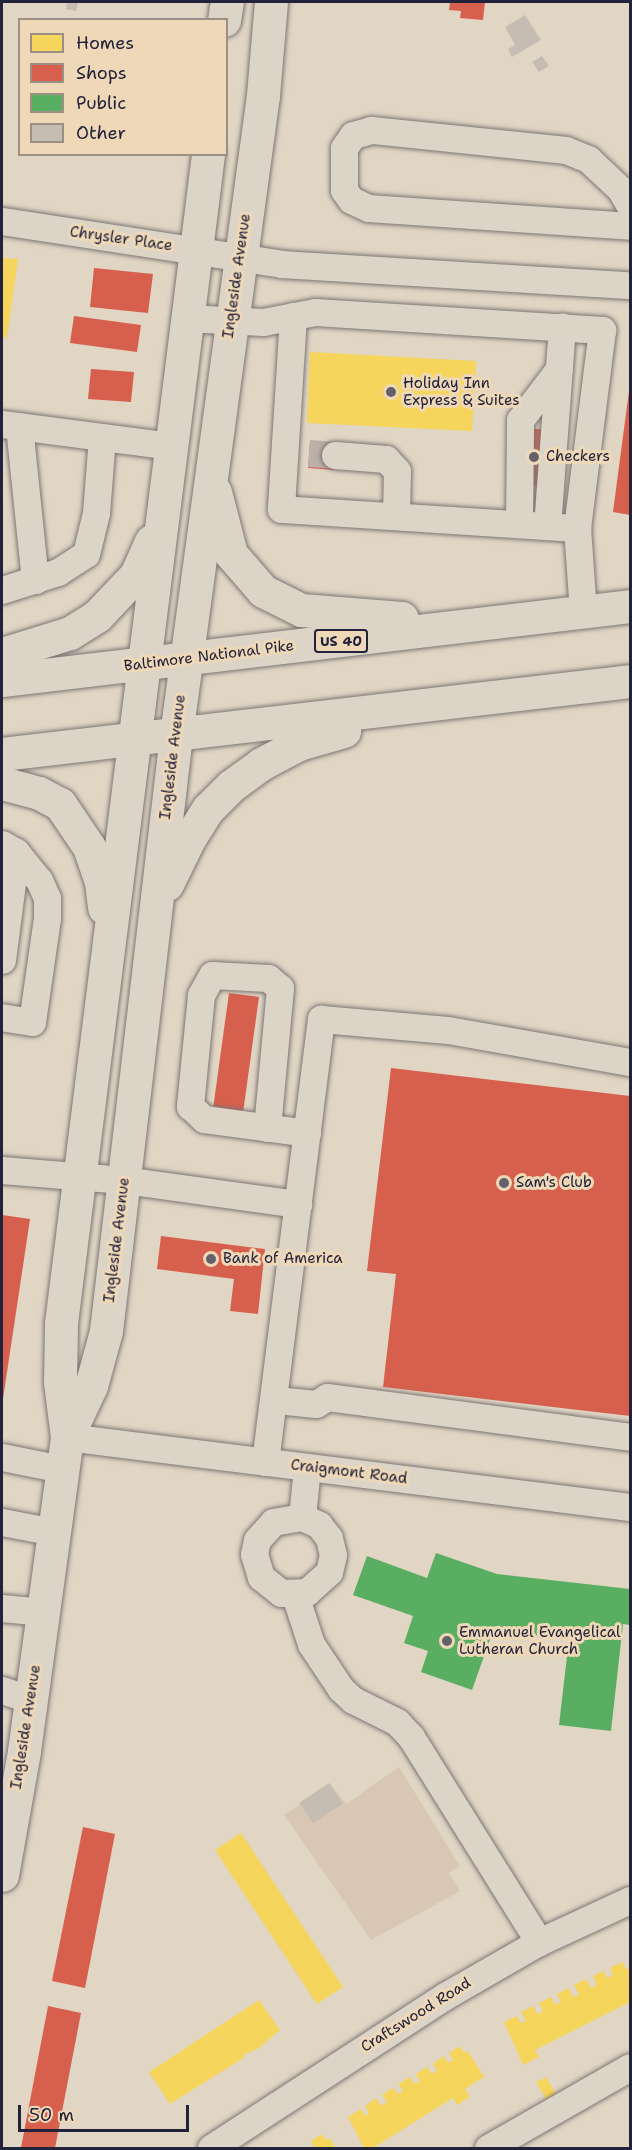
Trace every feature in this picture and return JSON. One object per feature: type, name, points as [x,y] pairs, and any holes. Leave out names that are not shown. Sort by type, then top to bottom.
[{"type":"main road","points":[[224,18],[227,2]]},
{"type":"main road","name":"Ingleside Avenue","points":[[67,1437],[91,1386],[106,1331],[176,735],[230,322],[263,95],[271,2]]},
{"type":"main road","name":"Ingleside Avenue","points":[[2,1875],[16,1695],[43,1612],[67,1437],[60,1382],[61,1323],[208,156]]},
{"type":"main road","points":[[211,466],[221,526],[231,554],[251,579],[281,603],[329,615],[496,622]]},
{"type":"main road","points":[[2,654],[70,633],[105,609],[136,575],[163,514]]},
{"type":"main road","name":"Baltimore National Pike","points":[[2,680],[630,606]]},
{"type":"main road","points":[[2,754],[630,681]]},
{"type":"main road","points":[[155,910],[189,839],[208,809],[231,786],[261,764],[299,744],[431,705]]},
{"type":"main road","points":[[2,783],[39,793],[60,804],[75,824],[89,847],[101,882],[108,947]]},
{"type":"street","points":[[630,206],[620,189],[588,159],[566,150],[371,129],[353,135],[344,148],[344,190],[351,200],[368,208],[630,226]]},
{"type":"street","name":"Chrysler Place","points":[[2,221],[282,264],[630,285]]},
{"type":"street","points":[[186,318],[263,322],[315,312],[602,330],[577,528],[583,612]]},
{"type":"street","points":[[293,316],[309,453],[281,509],[577,528]]},
{"type":"street","points":[[547,526],[562,327]]},
{"type":"street","points":[[519,524],[520,420],[559,369]]},
{"type":"street","points":[[35,580],[10,425],[171,446]]},
{"type":"street","points":[[2,590],[35,580],[86,554],[96,513],[102,437]]},
{"type":"street","points":[[309,453],[386,459],[397,471],[396,516]]},
{"type":"street","points":[[2,960],[9,848]]},
{"type":"street","points":[[2,1017],[32,1022],[47,898],[39,880],[9,848]]},
{"type":"street","points":[[267,1128],[280,988],[268,978],[212,975],[201,995],[190,1106],[204,1119],[267,1128],[307,1133]]},
{"type":"street","points":[[266,1462],[276,1400],[321,1019],[447,1030],[630,1062]]},
{"type":"street","points":[[2,1170],[124,1180],[298,1204]]},
{"type":"street","points":[[276,1400],[316,1404],[327,1397],[630,1437]]},
{"type":"street","name":"Craigmont Road","points":[[67,1437],[630,1507]]},
{"type":"street","points":[[2,1457],[62,1469]]},
{"type":"street","points":[[302,1517],[307,1467]]},
{"type":"street","points":[[302,1517],[319,1525],[329,1538],[333,1555],[329,1572],[321,1584],[295,1595],[281,1593],[266,1582],[255,1565],[254,1554],[257,1540],[273,1522],[302,1517]]},
{"type":"street","points":[[2,1522],[54,1532]]},
{"type":"street","points":[[295,1595],[311,1644],[341,1689],[353,1700],[397,1722],[411,1737],[539,1942]]},
{"type":"street","points":[[2,1608],[43,1612]]},
{"type":"street","name":"Craftswood Road","points":[[211,2148],[406,2020],[539,1942],[630,1900]]},
{"type":"street","points":[[488,2148],[630,2067]]},
{"type":"shaded area","points":[[399,1767],[460,1866],[449,1873],[460,1891],[371,1940],[284,1815],[331,1784],[346,1804]]},
{"type":"building: Homes","points":[[2,258],[18,259],[7,338],[2,337]]},
{"type":"building: Homes","name":"Holiday Inn Express & Suites","points":[[310,352],[476,361],[472,431],[307,423]]},
{"type":"building: Homes","points":[[241,1833],[343,1987],[317,2004],[215,1850]]},
{"type":"building: Homes","points":[[622,1962],[626,1969],[630,1969],[630,2002],[535,2050],[539,2057],[523,2065],[504,2022],[517,2016],[521,2023],[526,2021],[521,2012],[533,2006],[537,2014],[543,2011],[539,2003],[551,1997],[555,2005],[561,2002],[557,1994],[569,1988],[573,1997],[579,1995],[574,1985],[586,1979],[591,1988],[597,1985],[593,1976],[604,1971],[607,1978],[613,1975],[610,1968]]},
{"type":"building: Homes","points":[[259,2000],[280,2030],[259,2048],[243,2055],[245,2057],[170,2104],[149,2072]]},
{"type":"building: Homes","points":[[460,2046],[464,2053],[468,2051],[484,2077],[465,2089],[470,2097],[457,2105],[453,2098],[373,2148],[364,2148],[348,2117],[361,2109],[365,2116],[369,2113],[365,2106],[376,2098],[381,2106],[387,2102],[382,2095],[393,2088],[398,2094],[403,2091],[398,2084],[410,2077],[414,2084],[420,2081],[416,2074],[427,2067],[432,2074],[437,2070],[433,2064],[444,2056],[448,2063],[453,2060],[449,2053]]},
{"type":"building: Homes","points":[[546,2077],[556,2094],[546,2099],[536,2082]]},
{"type":"building: Homes","points":[[322,2134],[326,2140],[329,2138],[336,2148],[315,2148],[311,2141]]},
{"type":"building: Shops","points":[[450,2],[485,2],[483,20],[460,18],[461,11],[449,10]]},
{"type":"building: Shops","points":[[94,268],[153,274],[148,313],[90,307]]},
{"type":"building: Shops","points":[[74,316],[141,325],[137,352],[70,343]]},
{"type":"building: Shops","points":[[91,369],[134,372],[131,402],[88,399]]},
{"type":"building: Shops","points":[[630,392],[630,515],[613,512]]},
{"type":"building: Shops","name":"Checkers","points":[[531,428],[544,430],[538,486],[525,484]]},
{"type":"building: Shops","points":[[310,441],[336,443],[334,470],[308,468]]},
{"type":"building: Shops","points":[[229,993],[259,997],[243,1113],[213,1109]]},
{"type":"building: Shops","name":"Sam's Club","points":[[391,1068],[630,1096],[630,1416],[383,1387],[396,1274],[367,1271]]},
{"type":"building: Shops","points":[[2,1215],[30,1219],[3,1399],[2,1399]]},
{"type":"building: Shops","name":"Bank of America","points":[[161,1236],[265,1249],[258,1314],[230,1311],[234,1279],[157,1269]]},
{"type":"building: Shops","points":[[83,1827],[115,1834],[85,1988],[52,1981]]},
{"type":"building: Shops","points":[[48,2006],[81,2013],[55,2148],[21,2148]]},
{"type":"building: Public","name":"Emmanuel Evangelical Lutheran Church","points":[[436,1553],[497,1574],[630,1589],[630,1625],[623,1624],[611,1731],[559,1725],[569,1639],[493,1631],[472,1690],[421,1672],[428,1651],[404,1643],[413,1616],[353,1595],[367,1556],[427,1578]]},
{"type":"building: Other","points":[[67,2],[78,2],[76,11],[66,9]]},
{"type":"building: Other","points":[[525,15],[541,40],[512,57],[508,49],[515,45],[505,27]]},
{"type":"building: Other","points":[[542,56],[549,66],[539,72],[532,62]]},
{"type":"building: Other","points":[[329,1783],[343,1804],[313,1823],[299,1803]]},
{"type":"tunnel","points":[[309,453],[335,455]]},
{"type":"place","name":"Holiday Inn Express & Suites","points":[[391,392]]},
{"type":"place","name":"Checkers","points":[[534,457]]},
{"type":"place","name":"Sam's Club","points":[[504,1183]]},
{"type":"place","name":"Bank of America","points":[[211,1259]]},
{"type":"place","name":"Emmanuel Evangelical Lutheran Church","points":[[447,1641]]}]
